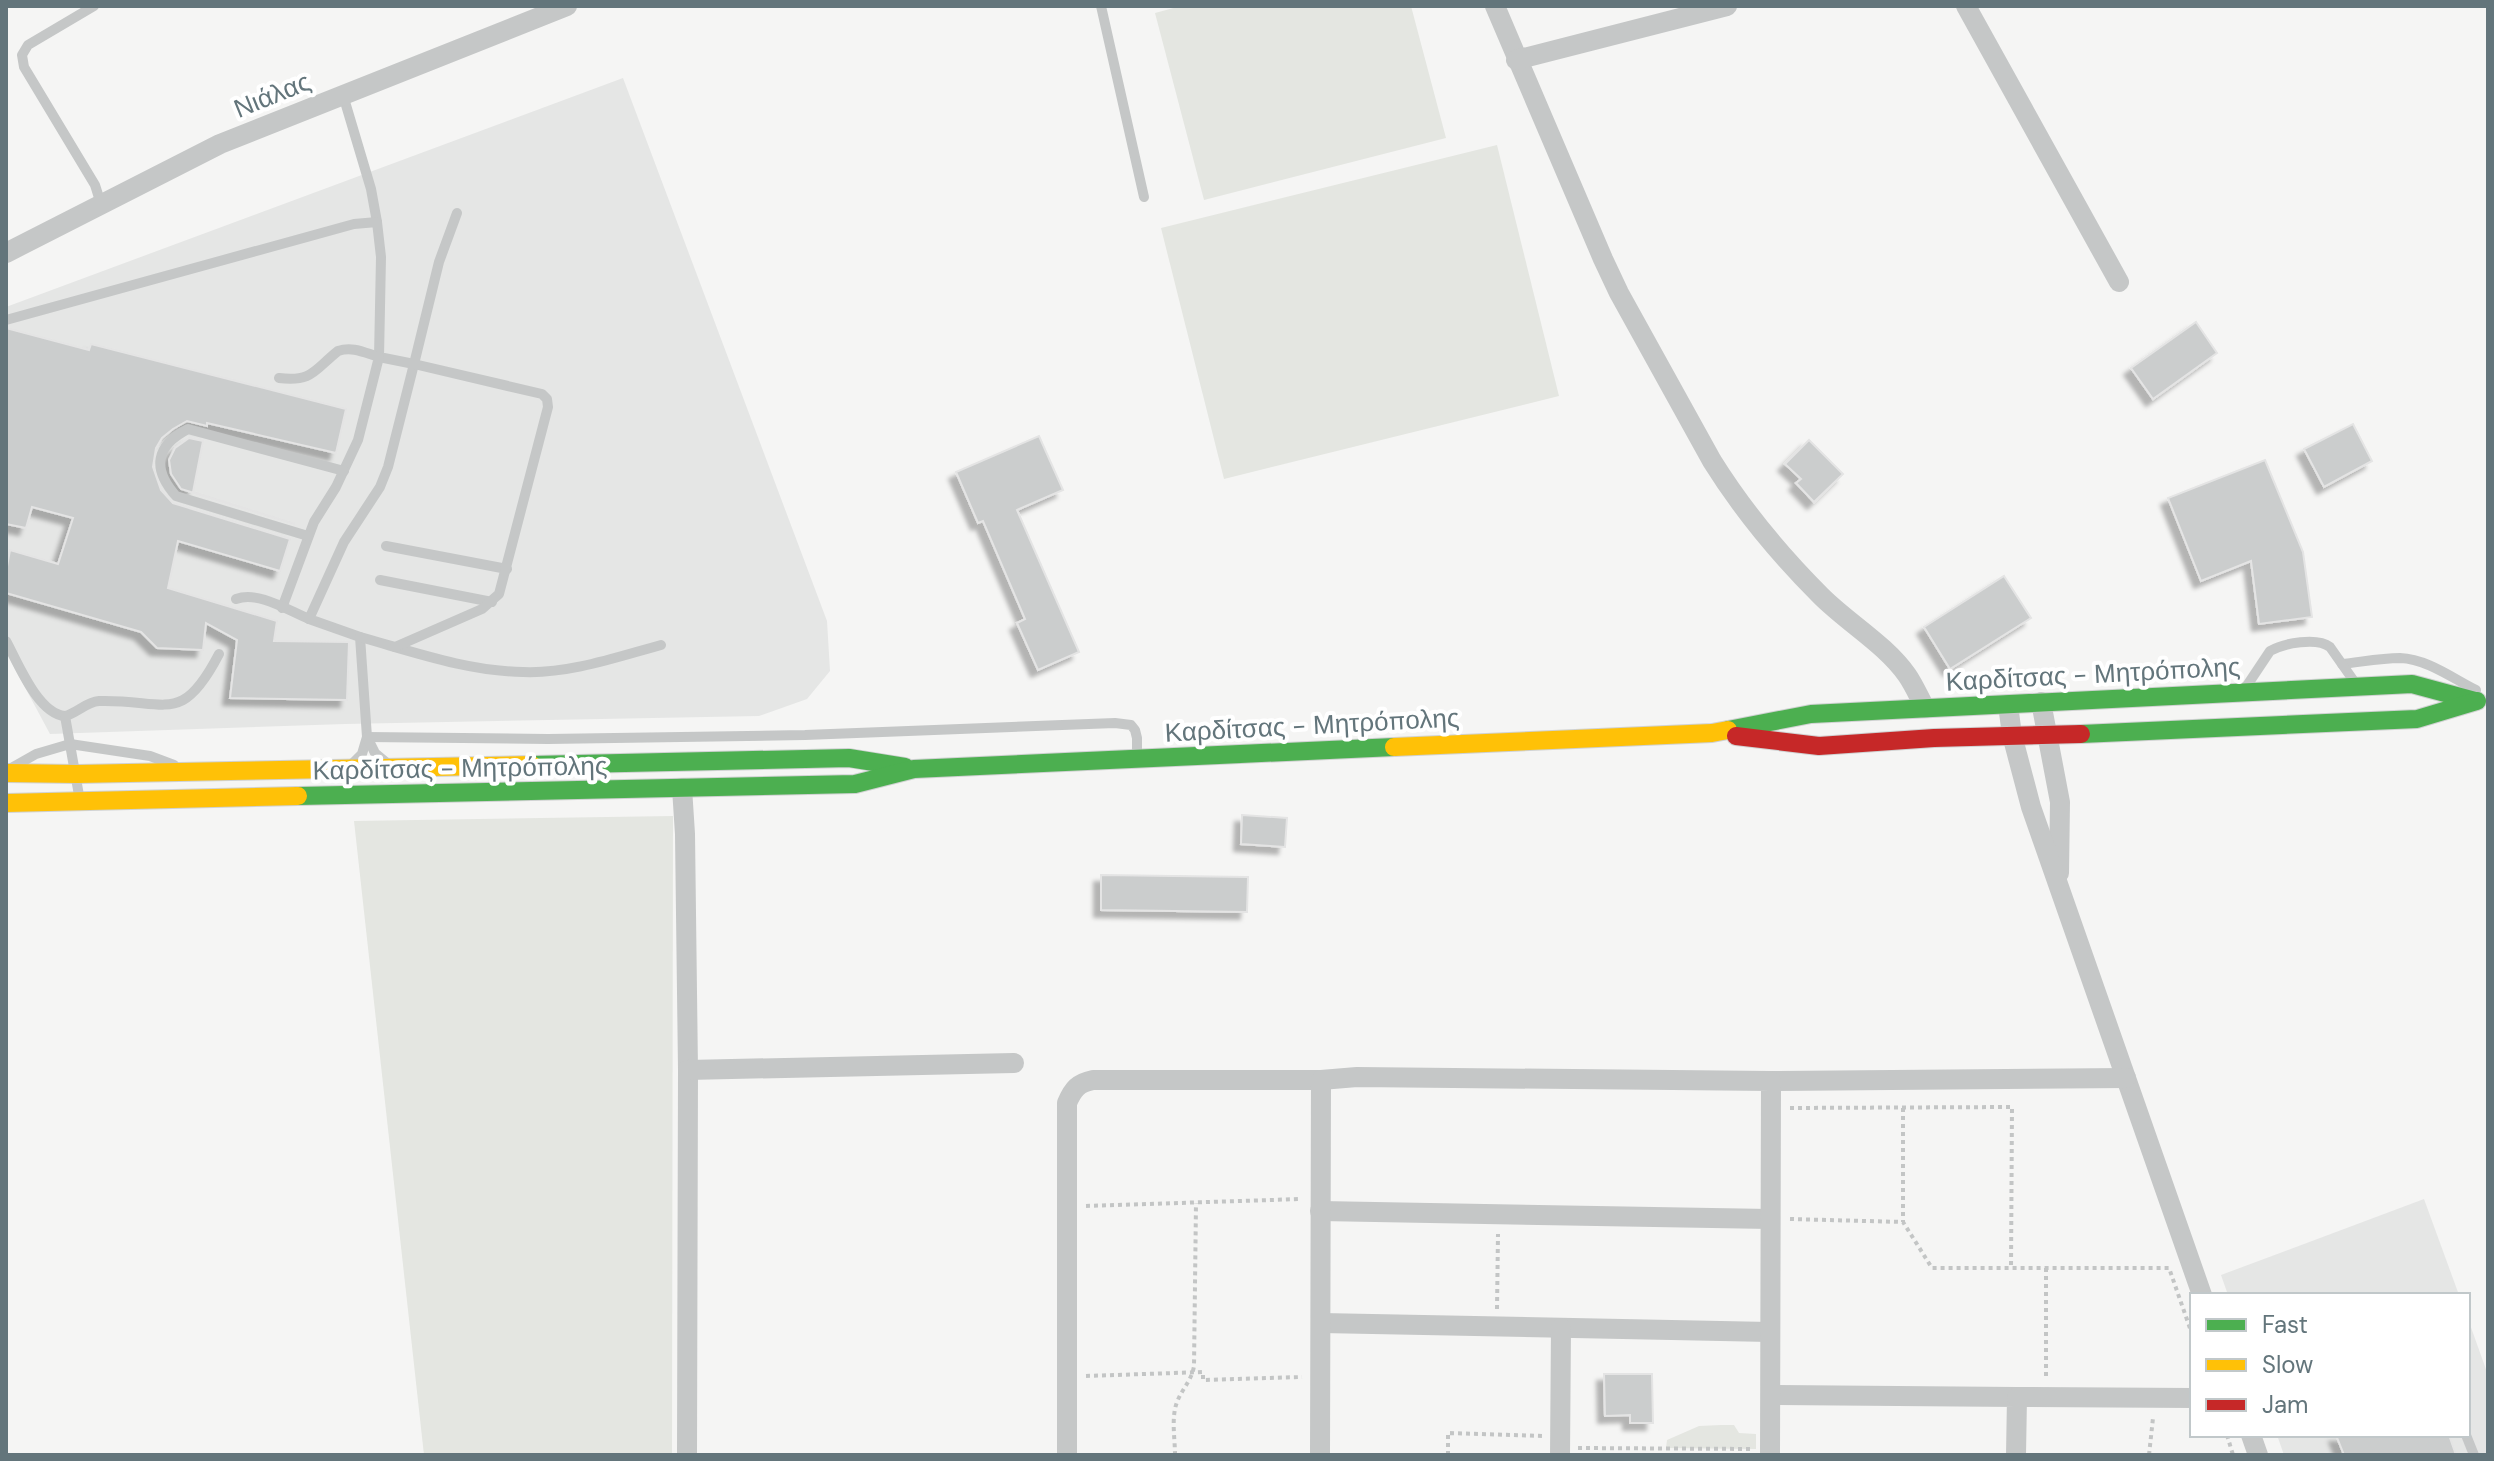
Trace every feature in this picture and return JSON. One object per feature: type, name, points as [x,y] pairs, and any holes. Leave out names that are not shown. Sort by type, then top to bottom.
[{"type":"main road","name":"Καρδίτσας - Μητρόπολης","points":[[6,803],[855,784],[914,769],[1712,733],[1811,714],[2358,686],[2412,684],[2484,699]]},
{"type":"main road","name":"Καρδίτσας - Μητρόπολης","points":[[1712,733],[1819,746],[2417,719],[2484,699]]},
{"type":"main road","name":"Καρδίτσας - Μητρόπολης","points":[[6,772],[77,774],[849,758],[914,769]]},
{"type":"street","name":"Νιάλας","points":[[6,253],[220,144],[567,6]]},
{"type":"street","points":[[1495,6],[1613,282],[1712,461],[1767,535],[1818,593],[1895,660],[1908,676],[1925,708]]},
{"type":"street","points":[[1516,60],[1727,6]]},
{"type":"street","points":[[1966,6],[2119,282]]},
{"type":"street","points":[[2041,702],[2060,802],[2059,885]]},
{"type":"street","points":[[2008,705],[2012,735],[2031,807],[2201,1293]]},
{"type":"street","points":[[682,788],[688,1070],[687,1455]]},
{"type":"street","points":[[688,1070],[1014,1063]]},
{"type":"street","points":[[1067,1455],[1067,1103],[1072,1090],[1082,1082],[1357,1077],[1771,1081],[2126,1078]]},
{"type":"street","points":[[1320,1455],[1321,1080]]},
{"type":"street","points":[[1770,1452],[1771,1081]]},
{"type":"street","points":[[1320,1204],[1498,1215],[1770,1219]]},
{"type":"street","points":[[1321,1323],[1770,1332]]},
{"type":"street","points":[[1560,1446],[1561,1328]]},
{"type":"street","points":[[1771,1395],[2190,1398]]},
{"type":"street","points":[[2016,1455],[2017,1397]]},
{"type":"lane","points":[[94,6],[28,45],[22,55],[24,67],[95,185],[101,204]]},
{"type":"lane","points":[[1101,6],[1144,197]]},
{"type":"lane","points":[[282,608],[308,536],[358,440],[379,357],[381,257],[377,222],[371,189],[343,95]]},
{"type":"lane","points":[[309,619],[344,542],[380,487],[388,467],[439,262],[457,213]]},
{"type":"lane","points":[[6,320],[339,228],[377,222]]},
{"type":"lane","points":[[279,378],[295,380],[307,377],[338,351],[350,348],[542,394],[547,399],[548,407],[499,594],[482,609],[395,647]]},
{"type":"lane","points":[[308,536],[176,496],[160,472],[164,446],[188,429],[344,471]]},
{"type":"lane","points":[[386,546],[507,569]]},
{"type":"lane","points":[[380,580],[492,602]]},
{"type":"lane","points":[[236,599],[250,596],[360,637],[471,668],[523,673],[596,663],[661,645]]},
{"type":"lane","points":[[347,769],[362,754],[367,737],[360,637]]},
{"type":"lane","points":[[6,641],[38,699],[52,713],[65,716],[97,701],[150,705],[174,704],[187,699],[205,681],[219,654]]},
{"type":"lane","points":[[2242,692],[2270,651],[2277,647],[2316,642],[2325,643],[2358,686]]},
{"type":"lane","points":[[2342,664],[2399,658],[2426,663],[2484,699]]},
{"type":"lane","points":[[65,716],[81,803]]},
{"type":"lane","points":[[367,737],[548,739],[805,735],[1115,723],[1131,725],[1135,730],[1137,758]]},
{"type":"lane","points":[[367,737],[375,753],[394,768]]},
{"type":"lane","points":[[580,738],[585,790]]},
{"type":"lane","points":[[548,739],[548,791]]},
{"type":"lane","points":[[6,772],[36,754],[70,744],[150,756],[186,772]]},
{"type":"path","points":[[1771,1108],[2012,1107],[2011,1268]]},
{"type":"path","points":[[1903,1108],[1903,1222],[1932,1268],[2169,1268],[2190,1328]]},
{"type":"path","points":[[1175,1455],[1174,1413],[1193,1373],[1196,1203]]},
{"type":"path","points":[[1068,1206],[1320,1204]]},
{"type":"path","points":[[1497,1327],[1498,1215]]},
{"type":"path","points":[[1770,1219],[1903,1222]]},
{"type":"path","points":[[2046,1268],[2046,1397]]},
{"type":"path","points":[[1068,1376],[1203,1372],[1203,1380],[1321,1377]]},
{"type":"path","points":[[2149,1455],[2154,1398]]},
{"type":"path","points":[[1448,1455],[1448,1433],[1560,1446],[1770,1452]]},
{"type":"shaded area","points":[[1181,6],[1411,6],[1446,138],[1204,200],[1155,13]]},
{"type":"shaded area","points":[[623,78],[827,621],[830,671],[807,699],[759,716],[345,724],[50,734],[6,652],[6,307]]},
{"type":"shaded area","points":[[1497,145],[1559,396],[1224,479],[1161,228]]},
{"type":"shaded area","points":[[673,816],[672,1455],[424,1455],[354,821]]},
{"type":"shaded area","points":[[2424,1199],[2458,1293],[2227,1293],[2221,1275]]},
{"type":"shaded area","points":[[2470,1325],[2488,1375],[2488,1455],[2284,1455],[2278,1437],[2470,1437]]},
{"type":"shaded area","points":[[1734,1425],[1739,1433],[1756,1434],[1756,1449],[1666,1448],[1667,1440],[1699,1426]]},
{"type":"building","points":[[2196,322],[2217,353],[2153,399],[2131,368]]},
{"type":"building","points":[[6,328],[89,350],[91,344],[346,409],[336,453],[187,421],[162,438],[156,448],[153,467],[161,490],[173,503],[290,539],[280,571],[178,541],[168,588],[277,621],[274,641],[349,642],[347,700],[230,698],[237,640],[206,623],[203,650],[157,648],[141,632],[6,593],[10,550],[58,564],[73,518],[32,507],[26,528],[6,524]]},
{"type":"building","points":[[2353,424],[2372,461],[2324,487],[2304,449]]},
{"type":"building","points":[[1039,436],[1063,490],[1017,510],[1079,652],[1038,670],[1017,623],[1025,619],[983,521],[978,523],[956,472]]},
{"type":"building","points":[[189,438],[203,441],[193,492],[295,524],[181,489],[171,474],[169,460],[175,448]]},
{"type":"building","points":[[1809,440],[1843,474],[1814,502],[1796,483],[1801,479],[1785,464]]},
{"type":"building","points":[[2265,460],[2303,552],[2312,617],[2259,624],[2251,561],[2201,581],[2168,498]]},
{"type":"building","points":[[2004,576],[2031,618],[1950,669],[1924,627]]},
{"type":"building","points":[[1242,815],[1287,818],[1285,847],[1241,844]]},
{"type":"building","points":[[1101,875],[1248,877],[1247,912],[1101,910]]},
{"type":"building","points":[[1604,1374],[1652,1374],[1653,1423],[1630,1423],[1630,1415],[1605,1416]]},
{"type":"building","points":[[2337,1437],[2450,1437],[2456,1455],[2344,1455]]},
{"type":"traffic: fast","points":[[1728,730],[1811,714],[2412,684],[2475,701]]},
{"type":"traffic: fast","points":[[2081,734],[2417,719],[2477,701]]},
{"type":"traffic: fast","points":[[298,796],[855,784],[914,769],[1394,747]]},
{"type":"traffic: fast","points":[[532,765],[849,758],[905,767]]},
{"type":"traffic: slow","points":[[1394,747],[1728,730]]},
{"type":"traffic: slow","points":[[6,773],[532,765]]},
{"type":"traffic: slow","points":[[6,803],[298,796]]},
{"type":"traffic: jam","points":[[1736,736],[1819,746],[1934,738],[2081,734]]}]
